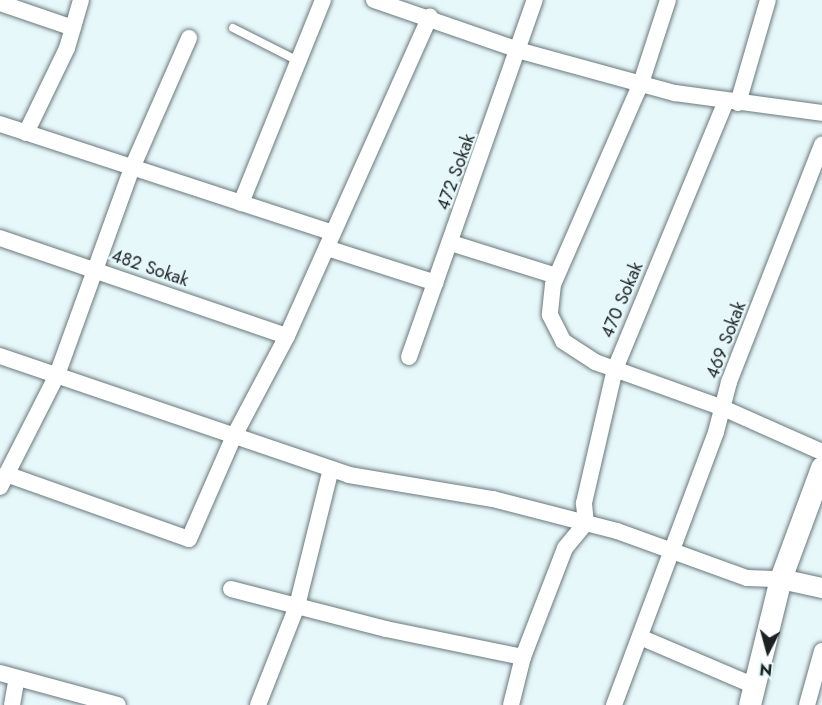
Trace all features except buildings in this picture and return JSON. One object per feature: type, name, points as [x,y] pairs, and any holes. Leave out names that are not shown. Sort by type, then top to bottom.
[{"type":"main road","points":[[752,695],[781,579],[822,468]]},
{"type":"street","points":[[26,133],[73,28],[81,0]]},
{"type":"street","points":[[241,203],[324,0]]},
{"type":"street","points":[[374,0],[430,16],[521,51],[641,83],[732,102],[822,113]]},
{"type":"street","name":"472 Sokak","points":[[410,357],[521,51],[536,0]]},
{"type":"street","points":[[668,0],[641,83],[556,276],[550,315],[563,341],[595,362],[723,408],[822,452]]},
{"type":"street","name":"470 Sokak","points":[[586,524],[584,503],[615,369],[732,102],[768,0]]},
{"type":"street","points":[[0,3],[73,28]]},
{"type":"street","points":[[189,38],[132,168],[93,270],[57,375],[2,483],[189,538],[234,436],[287,336],[430,16]]},
{"type":"street","points":[[0,124],[241,203],[436,283]]},
{"type":"street","name":"469 Sokak","points":[[614,705],[822,145]]},
{"type":"street","name":"482 Sokak","points":[[0,238],[287,336]]},
{"type":"street","points":[[450,243],[556,276]]},
{"type":"street","points":[[0,356],[331,469],[493,499],[586,524],[747,578],[781,579],[822,588]]},
{"type":"street","points":[[258,705],[297,606],[331,469]]},
{"type":"street","points":[[511,705],[524,657],[565,548],[586,524]]},
{"type":"street","points":[[231,589],[386,629],[524,657]]},
{"type":"street","points":[[640,636],[752,695]]},
{"type":"street","points":[[807,705],[822,651]]},
{"type":"street","points":[[0,673],[118,705]]},
{"type":"street","points":[[12,705],[17,678]]},
{"type":"lane","points":[[233,28],[300,63]]}]
